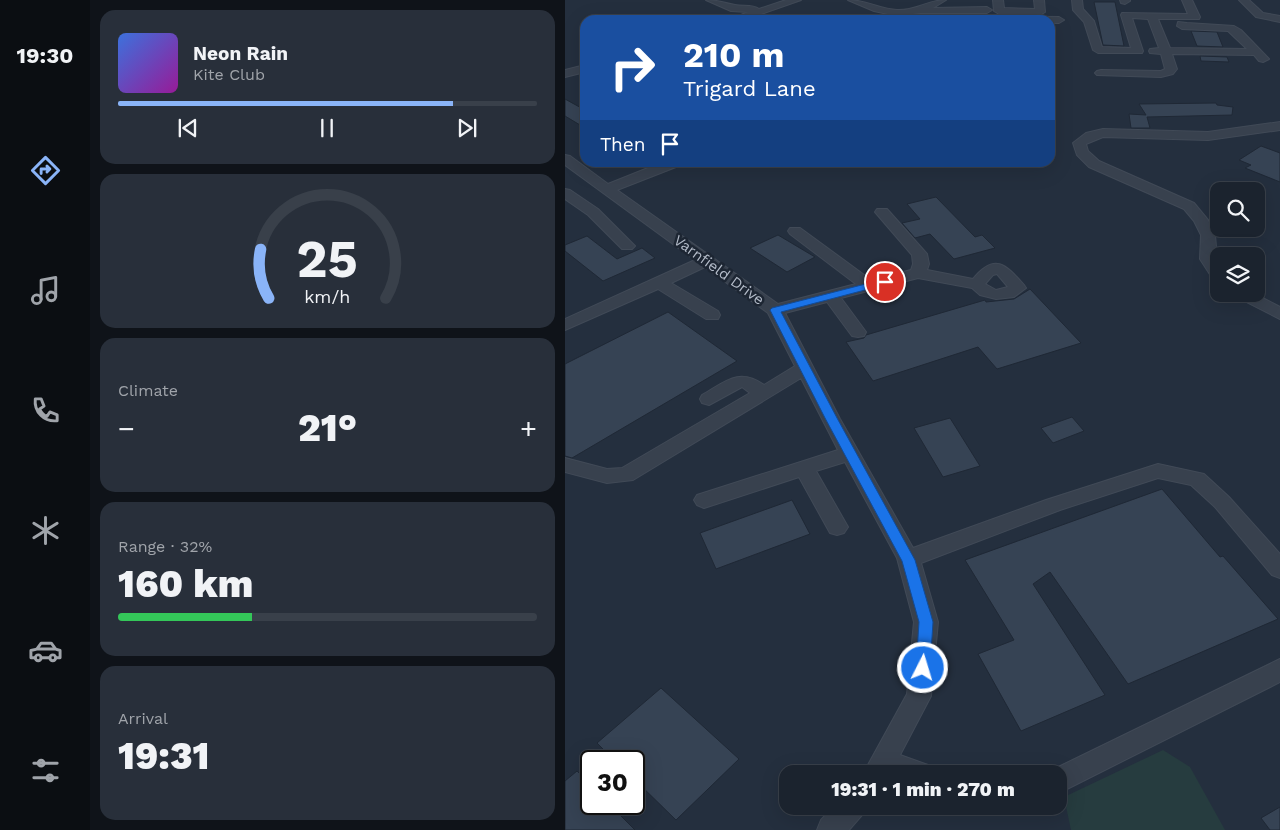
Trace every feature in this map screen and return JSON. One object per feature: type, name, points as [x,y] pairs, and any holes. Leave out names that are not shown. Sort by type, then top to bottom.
[{"type":"street","points":[[711,0],[735,9],[760,10]]},
{"type":"street","points":[[738,0],[760,10]]},
{"type":"street","points":[[747,15],[796,0]]},
{"type":"street","points":[[853,0],[896,15],[921,11],[941,0]]},
{"type":"street","points":[[867,5],[882,0]]},
{"type":"street","points":[[998,0],[999,11]]},
{"type":"street","points":[[1138,50],[1126,15],[1152,16],[1186,34],[1227,36],[1234,30],[1260,56],[1227,36],[1201,19],[1195,16],[1187,0]]},
{"type":"street","points":[[1244,0],[1250,9],[1266,19],[1280,19]]},
{"type":"street","points":[[990,15],[999,11],[1040,12],[1043,5]]},
{"type":"street","points":[[1075,5],[1089,21],[1098,50],[1138,50],[1167,56]]},
{"type":"street","points":[[1250,9],[1280,9]]},
{"type":"street","points":[[921,11],[936,15],[968,15]]},
{"type":"street","points":[[1101,73],[1166,74],[1171,69],[1152,16]]},
{"type":"street","points":[[1102,60],[1167,56],[1186,34],[1195,16]]},
{"type":"street","points":[[1186,34],[1227,36]]},
{"type":"street","points":[[1210,262],[1208,259],[1207,235],[1201,220],[1189,206],[1094,164],[1082,152],[1079,143],[1091,136],[1103,133],[1208,136],[1280,126]]},
{"type":"street","points":[[1266,127],[1280,133]]},
{"type":"street","name":"Varnfield Drive","points":[[566,160],[775,310],[907,559],[926,622],[925,654],[919,696],[882,765]]},
{"type":"street","points":[[593,212],[614,194],[665,167]]},
{"type":"street","points":[[565,193],[593,212],[627,246]]},
{"type":"street","points":[[882,212],[919,254],[921,264],[918,273]]},
{"type":"street","points":[[795,231],[868,286]]},
{"type":"street","points":[[565,325],[706,261]]},
{"type":"street","points":[[775,310],[918,273],[977,284]]},
{"type":"street","points":[[659,282],[712,315]]},
{"type":"street","points":[[831,296],[859,332]]},
{"type":"street","points":[[1258,302],[1280,314]]},
{"type":"street","points":[[565,465],[607,476],[625,475],[805,368]]},
{"type":"street","points":[[709,399],[738,382],[747,381],[763,393]]},
{"type":"street","points":[[704,500],[850,453]]},
{"type":"street","points":[[804,468],[837,527]]},
{"type":"street","points":[[907,559],[1053,505],[1158,472],[1197,480],[1222,502],[1280,569]]},
{"type":"street","points":[[1067,776],[1280,670]]},
{"type":"street","points":[[831,830],[844,815]]},
{"type":"green space","points":[[1163,750],[1190,767],[1225,830],[1071,830],[1067,811],[1067,796]]},
{"type":"building","points":[[1094,2],[1115,2],[1124,46],[1103,45]]},
{"type":"building","points":[[1191,31],[1217,32],[1223,47],[1197,46]]},
{"type":"building","points":[[1200,56],[1227,57],[1229,62],[1201,61]]},
{"type":"building","points":[[565,99],[580,107],[580,125],[565,116]]},
{"type":"building","points":[[1216,103],[1217,105],[1233,107],[1232,115],[1147,117],[1150,128],[1131,128],[1129,114],[1146,115],[1139,104]]},
{"type":"building","points":[[1261,146],[1280,153],[1280,182],[1245,168],[1251,165],[1239,160]]},
{"type":"building","points":[[936,197],[975,237],[982,235],[995,248],[954,259],[930,234],[915,238],[902,223],[920,219],[907,204]]},
{"type":"building","points":[[778,235],[815,257],[787,272],[750,248]]},
{"type":"building","points":[[587,236],[617,259],[642,248],[655,258],[603,281],[565,251],[565,245]]},
{"type":"building","points":[[1030,289],[1081,343],[997,369],[978,347],[873,381],[846,342],[985,300],[986,302],[1014,299]]},
{"type":"building","points":[[668,312],[737,361],[572,458],[565,456],[565,364]]},
{"type":"building","points":[[1072,417],[1084,431],[1053,443],[1041,428]]},
{"type":"building","points":[[950,418],[980,466],[943,477],[914,428]]},
{"type":"building","points":[[1162,489],[1220,557],[1223,556],[1278,619],[1128,684],[1050,572],[1033,584],[1105,695],[1021,731],[978,654],[1014,640],[965,560]]},
{"type":"building","points":[[792,500],[810,534],[716,569],[700,533]]},
{"type":"building","points":[[661,688],[739,759],[676,820],[645,790],[645,750],[604,750],[597,743]]},
{"type":"building","points":[[577,771],[580,774],[580,815],[620,815],[635,830],[565,830],[565,781]]},
{"type":"building","points":[[1280,807],[1280,830],[1270,830],[1261,818]]},
{"type":"route","points":[[885,282],[775,310],[831,418],[909,560],[926,622],[923,668]]}]
